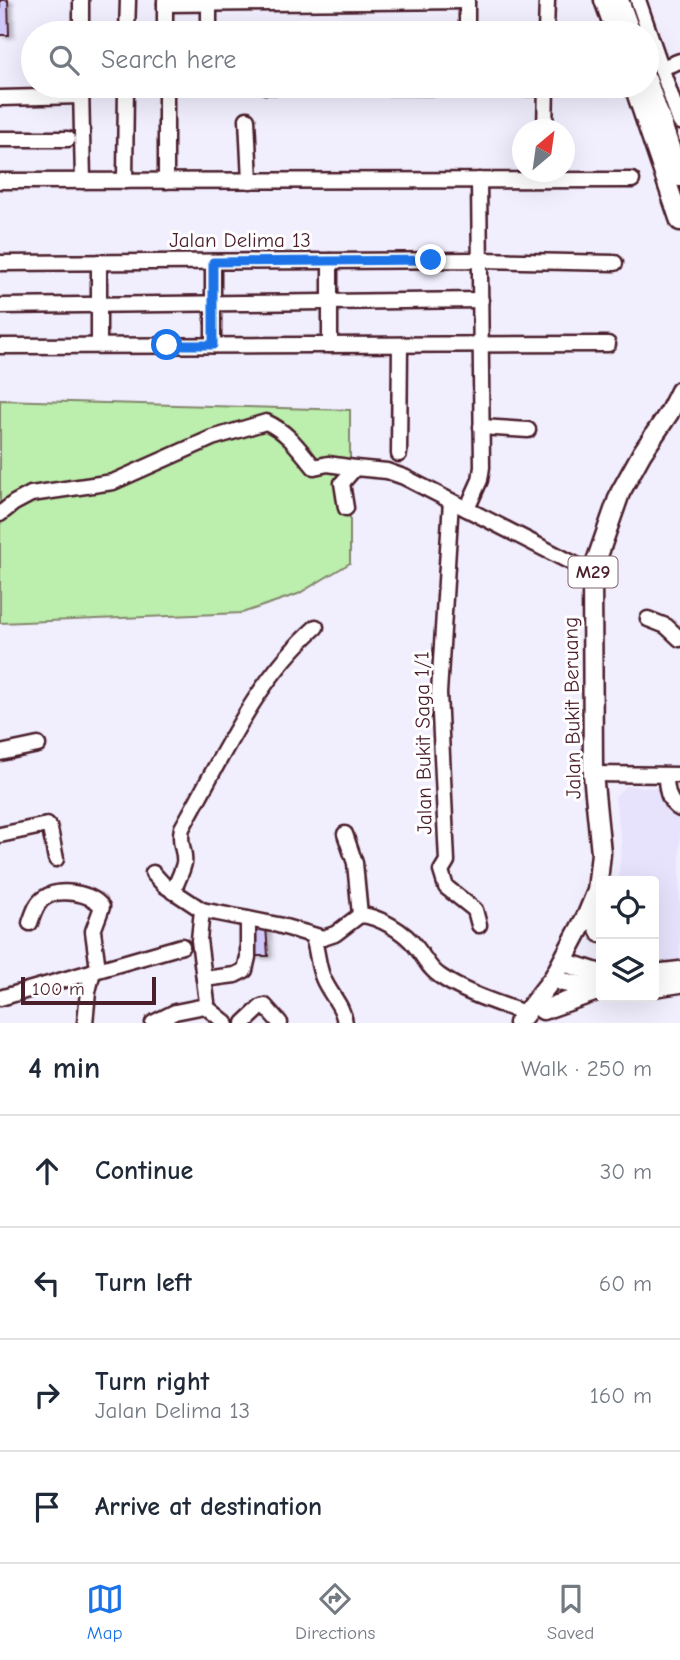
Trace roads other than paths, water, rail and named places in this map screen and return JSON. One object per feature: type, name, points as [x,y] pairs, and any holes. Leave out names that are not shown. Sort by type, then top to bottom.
[{"type":"main road","points":[[604,0],[612,21]]},
{"type":"main road","points":[[619,0],[627,21]]},
{"type":"main road","points":[[659,94],[680,177]]},
{"type":"main road","points":[[638,98],[680,221]]},
{"type":"main road","name":"Jalan Bukit Beruang","points":[[563,972],[597,891],[601,871],[592,573],[620,493],[680,391]]},
{"type":"main road","name":"Jalan Bukit Beruang","points":[[610,876],[612,851],[599,774],[603,575],[612,540],[628,499],[680,417]]},
{"type":"main road","name":"Jalan Bukit Beruang","points":[[530,1017],[596,924]]},
{"type":"main road","points":[[659,973],[680,971]]},
{"type":"main road","points":[[563,972],[596,983]]},
{"type":"main road","points":[[659,986],[680,983]]},
{"type":"main road","points":[[530,1017],[596,987]]},
{"type":"street","points":[[80,0],[81,21]]},
{"type":"street","points":[[127,21],[128,0]]},
{"type":"street","points":[[546,21],[547,0]]},
{"type":"street","points":[[638,0],[643,21]]},
{"type":"street","points":[[166,21],[166,2],[209,4],[467,1],[467,21]]},
{"type":"street","points":[[209,4],[209,21]]},
{"type":"street","points":[[659,72],[680,61]]},
{"type":"street","points":[[659,83],[680,122]]},
{"type":"street","points":[[0,98],[21,96]]},
{"type":"street","points":[[81,98],[83,181]]},
{"type":"street","points":[[125,181],[126,98]]},
{"type":"street","points":[[166,98],[166,181]]},
{"type":"street","points":[[545,119],[546,98]]},
{"type":"street","points":[[247,119],[250,181]]},
{"type":"street","points":[[0,139],[68,139]]},
{"type":"street","points":[[575,177],[632,180]]},
{"type":"street","points":[[0,181],[512,178]]},
{"type":"street","points":[[467,509],[480,480],[479,180]]},
{"type":"street","name":"Jalan Delima 13","points":[[0,263],[481,260],[615,263]]},
{"type":"street","points":[[330,261],[330,345]]},
{"type":"street","points":[[99,262],[99,345]]},
{"type":"street","points":[[213,262],[213,345]]},
{"type":"street","points":[[0,306],[481,300]]},
{"type":"street","points":[[0,346],[608,344]]},
{"type":"street","points":[[399,454],[400,345]]},
{"type":"street","points":[[0,514],[31,494],[113,482],[212,438],[266,422],[293,440],[314,467],[328,464],[387,471],[404,477],[592,573]]},
{"type":"street","points":[[481,427],[528,430]]},
{"type":"street","points":[[346,508],[342,483],[355,468]]},
{"type":"street","name":"Jalan Bukit Saga 1/1","points":[[451,501],[439,693],[447,860],[441,871],[446,887],[475,910],[479,925]]},
{"type":"street","points":[[648,619],[666,626],[680,639]]},
{"type":"street","points":[[173,892],[184,865],[179,841],[182,828],[248,708],[270,677],[316,627]]},
{"type":"street","points":[[0,753],[38,745]]},
{"type":"street","points":[[599,774],[673,776],[666,790],[675,807],[680,809]]},
{"type":"street","points":[[0,835],[47,825],[56,859]]},
{"type":"street","points":[[345,834],[355,863],[360,915]]},
{"type":"street","points":[[153,873],[173,892],[202,911],[278,925],[323,938],[335,934],[360,915],[371,917],[404,935],[418,949],[427,965],[443,979],[530,1017]]},
{"type":"street","points":[[30,923],[38,904],[54,894],[79,894],[98,901],[102,907],[93,937],[95,970],[88,992],[85,1023]]},
{"type":"street","points":[[202,911],[199,940],[207,1002],[205,1006]]},
{"type":"street","points":[[204,979],[235,975],[245,970],[248,957],[248,919]]},
{"type":"street","points":[[312,935],[324,981],[343,1009],[345,1023]]},
{"type":"street","points":[[0,998],[182,946]]},
{"type":"street","points":[[153,1023],[175,1012],[205,1006]]},
{"type":"street","points":[[205,1006],[226,1023]]},
{"type":"street","points":[[244,1023],[265,1006],[279,1023]]}]
